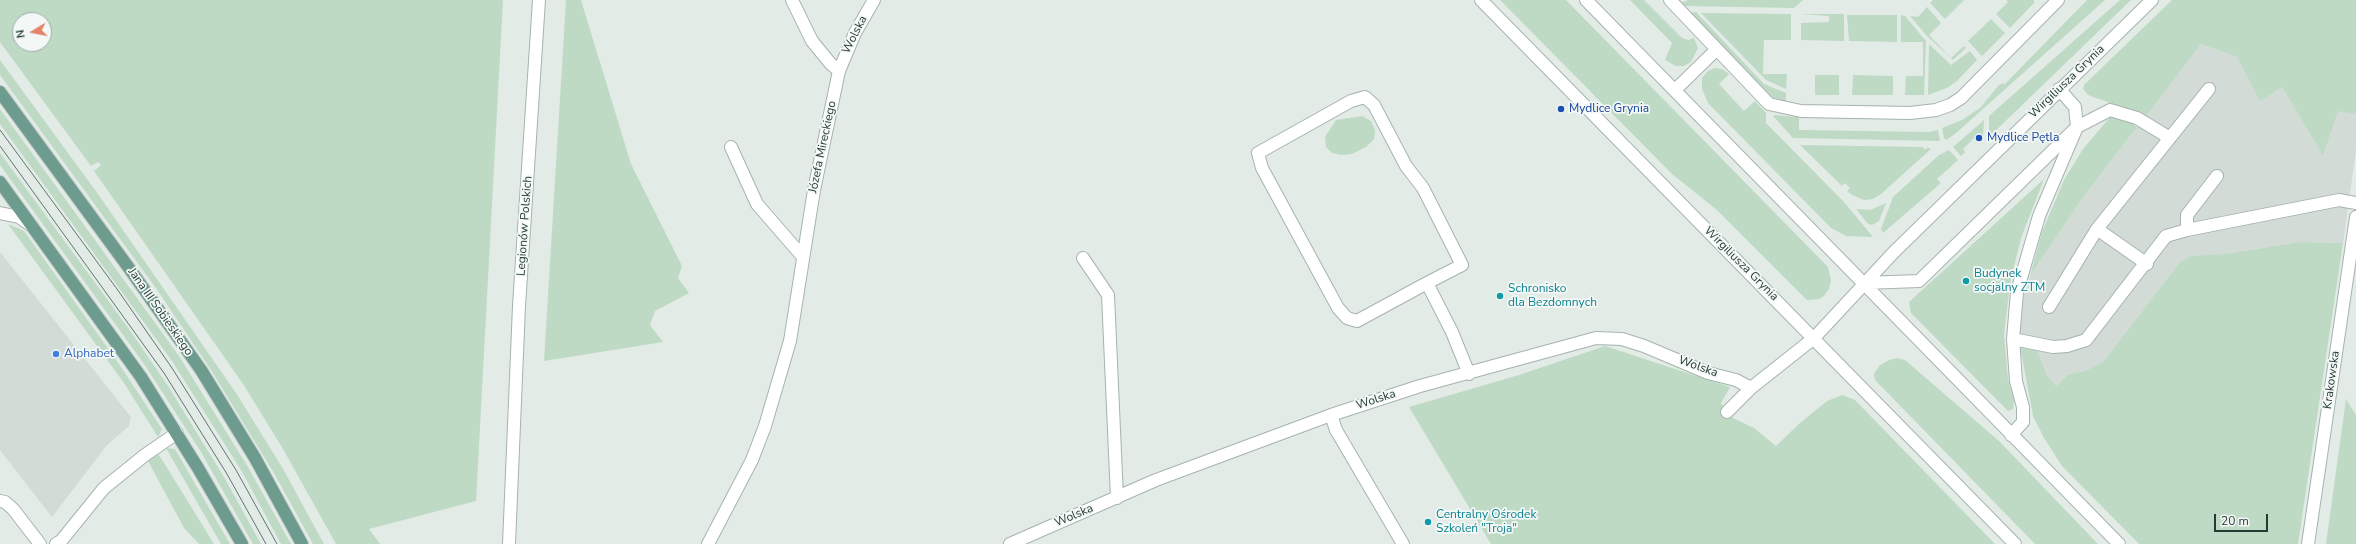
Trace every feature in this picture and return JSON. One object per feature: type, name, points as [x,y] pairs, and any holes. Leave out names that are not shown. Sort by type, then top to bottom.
[{"type":"main road","name":"Jana III Sobieskiego","points":[[0,92],[134,274],[200,370],[255,458],[302,544]]},
{"type":"main road","points":[[0,182],[122,349],[177,433],[242,544]]},
{"type":"street","name":"Legionów Polskich","points":[[509,544],[512,452],[540,0]]},
{"type":"street","points":[[792,0],[812,41],[830,63],[839,71]]},
{"type":"street","name":"Wolska","points":[[839,71],[854,33],[874,0]]},
{"type":"street","name":"Wirgiliusza Grynia","points":[[1481,0],[2015,544]]},
{"type":"street","points":[[1586,0],[2119,544]]},
{"type":"street","points":[[1670,0],[1764,100],[1776,106],[1801,112],[1925,112],[1950,105],[1961,98],[2052,2]]},
{"type":"street","name":"Wirgiliusza Grynia","points":[[1728,412],[1751,388],[1814,338],[1864,283],[2059,89],[2152,0]]},
{"type":"street","points":[[1675,90],[1716,50]]},
{"type":"street","name":"Józefa Mireckiego","points":[[708,544],[752,460],[765,426],[790,341],[814,190],[839,71]]},
{"type":"street","points":[[2011,435],[2023,422],[2023,407],[2016,381],[2013,339],[2017,292],[2022,269],[2039,216],[2077,127],[2076,107],[2059,89]]},
{"type":"street","points":[[2049,307],[2097,229],[2209,89]]},
{"type":"street","points":[[1365,97],[1374,105],[1406,166],[1423,188],[1462,264],[1427,283],[1357,321],[1347,318],[1338,308],[1262,168],[1258,153],[1351,101],[1365,97]]},
{"type":"street","points":[[1864,283],[1918,281],[2077,127],[2110,110],[2137,118],[2170,138]]},
{"type":"street","points":[[731,147],[757,204],[803,257]]},
{"type":"street","points":[[2187,230],[2187,215],[2217,176]]},
{"type":"street","points":[[2013,339],[2054,347],[2067,346],[2086,340],[2147,264],[2166,236],[2187,230],[2339,200],[2356,203]]},
{"type":"street","points":[[0,212],[19,218],[32,226]]},
{"type":"street","name":"Krakowska","points":[[2308,544],[2353,259],[2356,217]]},
{"type":"street","points":[[2097,229],[2147,264]]},
{"type":"street","points":[[1082,258],[1108,295],[1117,498]]},
{"type":"street","points":[[1427,283],[1452,332],[1469,374]]},
{"type":"street","name":"Wolska","points":[[1010,544],[1156,480],[1331,415],[1420,386],[1469,374],[1551,349],[1596,338],[1622,339],[1644,346],[1708,373],[1736,380],[1751,388]]},
{"type":"street","points":[[1331,415],[1336,430],[1402,544]]},
{"type":"street","points":[[56,544],[61,541],[104,488],[144,455],[177,433]]},
{"type":"street","points":[[0,501],[5,502],[12,509],[40,544]]},
{"type":"shaded area","points":[[2201,44],[2237,57],[2260,100],[2282,87],[2323,156],[2338,110],[2356,114],[2356,150],[2343,243],[2300,242],[2225,254],[2190,256],[2180,262],[2103,362],[2085,371],[2069,374],[2056,386],[2047,375],[2037,351],[2020,346],[2020,318],[2023,297],[2030,276],[2083,197]]},
{"type":"shaded area","points":[[0,252],[131,417],[129,426],[107,445],[52,517],[0,450]]},
{"type":"green space","points":[[0,0],[503,0],[476,501],[369,529],[380,544],[336,544],[283,449],[243,384],[94,171],[101,165],[98,162],[91,166],[0,42]]},
{"type":"green space","points":[[566,0],[581,0],[631,164],[682,266],[678,278],[689,293],[655,311],[650,325],[663,342],[544,361]]},
{"type":"green space","points":[[1500,0],[1566,0],[1828,267],[1831,280],[1829,289],[1824,296],[1819,299],[1807,300],[1717,210],[1672,174]]},
{"type":"green space","points":[[1630,0],[1644,0],[1682,38],[1688,40],[1694,38],[1698,48],[1691,62],[1684,66],[1676,66],[1665,60],[1672,43]]},
{"type":"green space","points":[[1688,0],[1803,0],[1794,8],[1684,6],[1681,3]]},
{"type":"green space","points":[[1933,0],[1964,0],[1945,19],[1930,3]]},
{"type":"green space","points":[[2006,0],[2034,0],[2034,3],[2010,28],[1996,14],[2008,2]]},
{"type":"green space","points":[[2087,0],[2105,0],[1955,134],[1946,140],[1944,138],[1942,128],[1962,120],[1980,108],[1999,85],[2003,83],[2004,85]]},
{"type":"green space","points":[[2120,0],[2131,0],[1989,137],[1989,116]]},
{"type":"green space","points":[[2172,0],[2356,0],[2356,114],[2338,111],[2323,156],[2282,87],[2260,101],[2237,57],[2201,44],[2146,116],[2088,95],[2083,89],[2084,85]]},
{"type":"green space","points":[[1927,7],[1941,23],[1929,35],[1951,58],[1964,46],[1966,48],[1953,60],[1927,36],[1910,16],[1918,17]]},
{"type":"green space","points":[[1696,12],[1764,84],[1786,93],[1786,101],[1771,97],[1766,93],[1689,13]]},
{"type":"green space","points":[[1701,13],[1791,14],[1791,40],[1764,40],[1763,74],[1787,74],[1786,89],[1766,80]]},
{"type":"green space","points":[[1800,14],[1844,14],[1844,41],[1801,40],[1801,23],[1829,22],[1829,16]]},
{"type":"green space","points":[[1847,15],[1897,15],[1897,42],[1849,41]]},
{"type":"green space","points":[[1901,15],[1905,16],[1926,41],[1924,95],[1905,95],[1906,76],[1923,76],[1923,42],[1901,42]]},
{"type":"green space","points":[[1991,19],[2005,33],[1982,56],[1968,41]]},
{"type":"green space","points":[[1929,44],[1951,65],[1970,51],[1977,60],[1957,81],[1947,88],[1928,95]]},
{"type":"green space","points":[[0,60],[98,194],[236,393],[282,467],[324,544],[313,544],[274,473],[211,370],[158,291],[0,75]]},
{"type":"green space","points":[[1715,68],[1722,69],[1729,74],[1719,84],[1744,111],[1755,101],[1766,113],[1766,123],[1844,202],[1873,237],[1846,236],[1831,228],[1708,103],[1702,89],[1702,78],[1708,71]]},
{"type":"green space","points":[[1815,75],[1839,75],[1839,95],[1815,95]]},
{"type":"green space","points":[[1853,75],[1893,76],[1893,95],[1852,95]]},
{"type":"green space","points":[[0,109],[179,356],[248,467],[291,544],[281,544],[241,470],[172,361],[0,124]]},
{"type":"green space","points":[[1362,116],[1371,121],[1375,130],[1374,139],[1366,147],[1352,154],[1341,155],[1332,153],[1326,147],[1325,137],[1336,120]]},
{"type":"green space","points":[[1773,116],[1799,117],[1799,130],[1929,132],[1938,130],[1940,141],[1793,138]]},
{"type":"green space","points":[[2111,116],[2128,120],[2137,127],[2083,197],[2030,276],[2042,232],[2064,180],[2083,149]]},
{"type":"green space","points":[[1984,120],[1983,135],[1977,141],[1974,138],[1963,149],[1965,152],[1961,156],[1953,147]]},
{"type":"green space","points":[[1800,145],[1923,147],[1924,149],[1927,149],[1927,147],[1931,149],[1881,194],[1873,199],[1864,200],[1847,191],[1850,188],[1845,183],[1842,186]]},
{"type":"green space","points":[[1949,150],[1958,160],[1937,179],[1941,183],[1883,233],[1881,229],[1893,197],[1939,155]]},
{"type":"green space","points":[[0,153],[129,329],[168,386],[224,477],[261,544],[253,544],[201,452],[144,364],[0,165]]},
{"type":"green space","points":[[2044,179],[2021,238],[2010,283],[2004,335],[2008,379],[2014,400],[2013,409],[2008,411],[1911,313],[1909,302]]},
{"type":"green space","points":[[1886,203],[1879,221],[1872,225],[1868,224],[1856,209],[1870,210]]},
{"type":"green space","points":[[8,224],[24,231],[117,361],[162,429],[158,437],[124,383]]},
{"type":"green space","points":[[2300,242],[2343,243],[2298,544],[2139,544],[2062,466],[2044,438],[2033,416],[2020,346],[2037,351],[2047,375],[2056,386],[2069,374],[2085,371],[2103,362],[2180,262],[2190,256],[2225,254]]},
{"type":"green space","points":[[1605,346],[1730,387],[1721,403],[1733,418],[1754,428],[1776,446],[1800,423],[1827,401],[1842,395],[1855,400],[1995,544],[1491,544],[1409,407],[1519,375]]},
{"type":"green space","points":[[1898,358],[1905,360],[1999,441],[2098,544],[2035,544],[1875,380],[1874,374],[1879,366],[1889,360]]},
{"type":"green space","points":[[2346,399],[2356,415],[2356,544],[2326,544]]},
{"type":"green space","points":[[166,448],[175,449],[230,544],[221,544]]},
{"type":"green space","points":[[158,454],[214,544],[199,544],[184,528],[148,461]]},
{"type":"tram line","points":[[0,130],[117,289],[172,368],[236,470],[277,544]]},
{"type":"tram line","points":[[0,146],[164,373],[227,474],[266,544]]},
{"type":"place","name":"Mydlice Grynia","points":[[1561,109]]},
{"type":"place","name":"Mydlice Pętla","points":[[1979,138]]},
{"type":"place","name":"Budynek socjalny ZTM","points":[[1966,281]]},
{"type":"place","name":"Schronisko dla Bezdomnych","points":[[1500,296]]},
{"type":"place","name":"Alphabet","points":[[56,354]]},
{"type":"place","name":"Centralny Ośrodek Szkoleń \"Troja\"","points":[[1428,522]]}]
